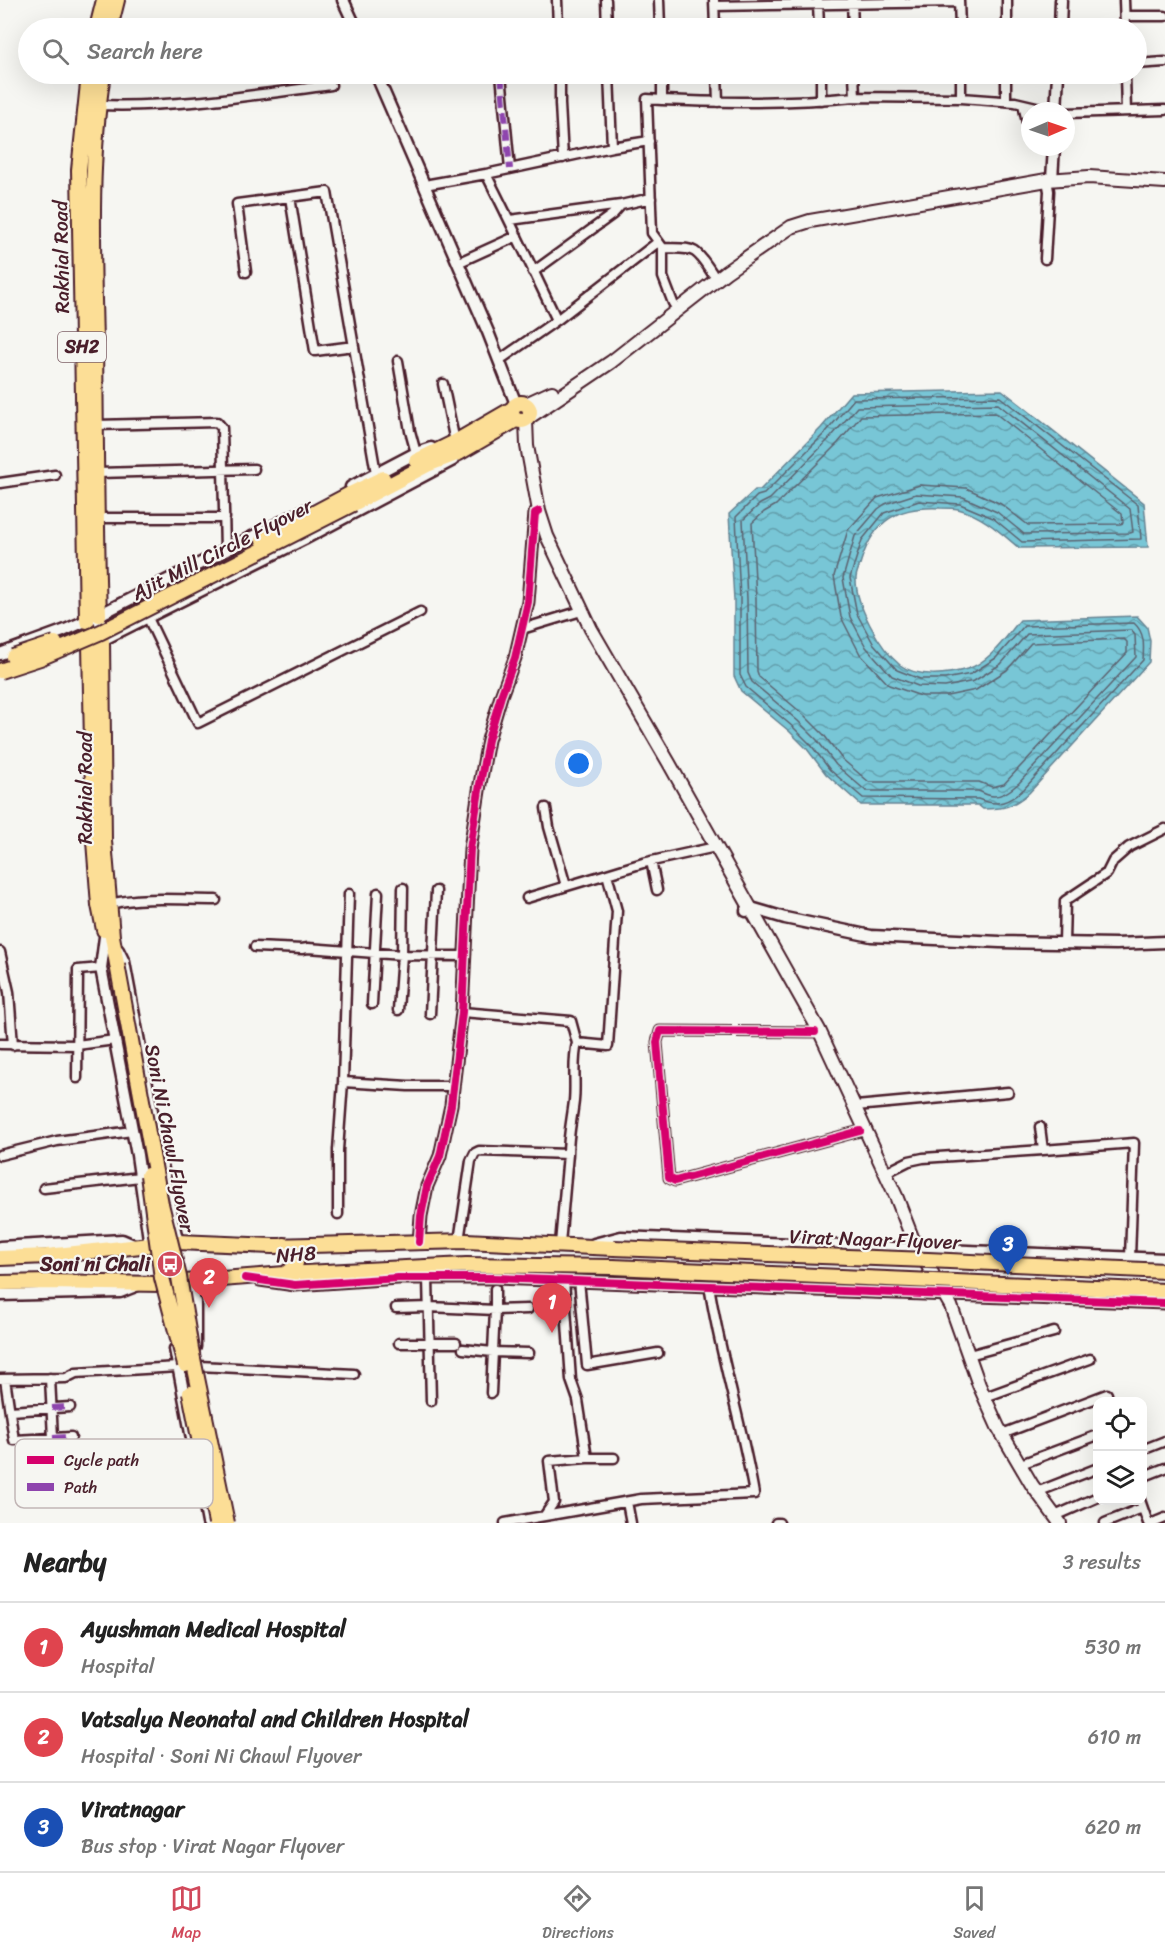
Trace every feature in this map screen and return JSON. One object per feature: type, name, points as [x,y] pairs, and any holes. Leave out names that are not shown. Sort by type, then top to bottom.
[{"type":"main road","points":[[100,18],[104,0]]},
{"type":"main road","points":[[112,18],[117,0]]},
{"type":"main road","name":"Rakhial Road","points":[[88,84],[79,170],[93,618]]},
{"type":"main road","name":"Rakhial Road","points":[[93,618],[98,518],[94,171],[101,84]]},
{"type":"main road","points":[[521,411],[606,356],[712,273],[788,219],[808,213],[1054,176],[1165,175]]},
{"type":"main road","points":[[521,411],[610,362],[726,272],[791,226],[1054,176],[1165,182]]},
{"type":"main road","points":[[521,411],[543,538],[587,631],[711,848],[819,1030],[856,1106],[914,1248]]},
{"type":"main road","name":"Ajit Mill Circle Flyover","points":[[0,662],[79,633],[457,448],[521,411]]},
{"type":"main road","name":"Ajit Mill Circle Flyover","points":[[0,671],[40,658],[101,632],[351,499]]},
{"type":"main road","points":[[537,512],[591,629],[669,763],[815,1032],[914,1248],[941,1294],[951,1306],[985,1397],[1002,1434],[1056,1521]]},
{"type":"main road","name":"Rakhial Road","points":[[96,642],[109,937]]},
{"type":"main road","name":"Rakhial Road","points":[[96,642],[94,841],[99,905],[109,937]]},
{"type":"main road","name":"Soni Ni Chawl Flyover","points":[[109,937],[108,966],[147,1169],[162,1278],[183,1354],[200,1439]]},
{"type":"main road","name":"Soni Ni Chawl Flyover","points":[[108,966],[179,1277],[210,1439]]},
{"type":"main road","name":"NH8","points":[[0,1258],[36,1257],[178,1242],[284,1245],[459,1241],[584,1246]]},
{"type":"main road","points":[[284,1245],[292,1250],[296,1263],[285,1274]]},
{"type":"main road","name":"Virat Nagar Flyover","points":[[584,1246],[1165,1271]]},
{"type":"main road","points":[[36,1257],[36,1282]]},
{"type":"main road","name":"NH8","points":[[0,1283],[190,1282],[285,1274],[466,1264],[595,1274]]},
{"type":"main road","name":"Virat Nagar Flyover","points":[[595,1274],[613,1267],[1165,1291]]},
{"type":"main road","points":[[941,1294],[974,1387],[993,1430],[1027,1489],[1056,1521]]},
{"type":"main road","name":"Soni Ni Chawl Flyover","points":[[213,1455],[227,1523]]},
{"type":"main road","name":"Soni Ni Chawl Flyover","points":[[213,1508],[216,1523]]},
{"type":"street","points":[[343,0],[351,18]]},
{"type":"street","points":[[348,0],[356,18]]},
{"type":"street","points":[[557,0],[558,18]]},
{"type":"street","points":[[606,0],[607,18]]},
{"type":"street","points":[[659,0],[660,18]]},
{"type":"street","points":[[1007,0],[1007,18]]},
{"type":"street","points":[[1060,18],[1061,0]]},
{"type":"street","points":[[1066,18],[1067,0]]},
{"type":"street","points":[[1124,0],[1125,16],[1165,16]]},
{"type":"street","points":[[715,18],[714,3],[959,1],[960,18]]},
{"type":"street","points":[[852,2],[853,18]]},
{"type":"street","points":[[818,3],[819,18]]},
{"type":"street","points":[[1147,63],[1165,62]]},
{"type":"street","points":[[380,84],[521,411]]},
{"type":"street","points":[[385,84],[464,260],[504,357],[521,411]]},
{"type":"street","points":[[502,84],[510,169]]},
{"type":"street","points":[[560,84],[563,158]]},
{"type":"street","points":[[609,84],[612,147]]},
{"type":"street","points":[[662,84],[662,100]]},
{"type":"street","points":[[717,84],[718,102]]},
{"type":"street","points":[[821,84],[821,100]]},
{"type":"street","points":[[854,84],[855,97]]},
{"type":"street","points":[[961,84],[961,98]]},
{"type":"street","points":[[1006,84],[1006,101]]},
{"type":"street","points":[[1056,102],[1057,84]]},
{"type":"street","points":[[1064,84],[1064,102]]},
{"type":"street","points":[[1125,84],[1126,111]]},
{"type":"street","points":[[98,105],[194,103],[331,85]]},
{"type":"street","points":[[673,303],[663,278],[661,245],[652,233],[647,99],[718,102],[855,97],[961,98],[1021,104]]},
{"type":"street","points":[[1075,112],[1165,111]]},
{"type":"street","points":[[430,184],[649,141]]},
{"type":"street","points":[[1054,156],[1054,176]]},
{"type":"street","points":[[1045,258],[1049,191],[1058,156]]},
{"type":"street","points":[[486,174],[557,320]]},
{"type":"street","points":[[246,272],[237,204],[327,192],[376,473]]},
{"type":"street","points":[[290,197],[315,351],[354,346]]},
{"type":"street","points":[[510,220],[621,205],[651,198]]},
{"type":"street","points":[[533,272],[613,214],[621,205]]},
{"type":"street","points":[[464,260],[517,236]]},
{"type":"street","points":[[504,357],[661,245],[690,248],[700,254],[712,273]]},
{"type":"street","points":[[398,361],[416,453]]},
{"type":"street","points":[[0,677],[96,642],[148,618],[453,460],[457,448],[442,384]]},
{"type":"street","points":[[96,425],[217,422],[222,428],[225,550]]},
{"type":"street","points":[[0,654],[93,618],[416,453],[457,448]]},
{"type":"street","points":[[97,473],[254,469]]},
{"type":"street","points":[[0,483],[55,475]]},
{"type":"street","points":[[419,1242],[427,1186],[440,1156],[453,1086],[462,1012],[470,849],[480,784],[488,740],[515,658],[528,602],[537,512]]},
{"type":"street","points":[[98,518],[225,518]]},
{"type":"street","points":[[148,618],[198,723],[420,612]]},
{"type":"street","points":[[522,629],[578,612]]},
{"type":"street","points":[[93,618],[96,642]]},
{"type":"street","points":[[546,808],[549,827],[566,886]]},
{"type":"street","points":[[1064,943],[1065,901],[1107,873],[1113,861],[1129,847],[1165,829]]},
{"type":"street","points":[[527,898],[651,861],[711,848]]},
{"type":"street","points":[[651,861],[657,890]]},
{"type":"street","points":[[577,1043],[608,1046],[617,911],[607,874]]},
{"type":"street","points":[[398,1010],[403,888]]},
{"type":"street","points":[[430,1014],[436,891]]},
{"type":"street","points":[[372,1004],[378,892]]},
{"type":"street","points":[[338,1214],[338,1150],[343,1082],[349,894]]},
{"type":"street","points":[[109,904],[142,900],[216,900]]},
{"type":"street","points":[[748,910],[870,936],[1064,943],[1165,942]]},
{"type":"street","points":[[109,937],[124,963],[172,1223],[178,1242]]},
{"type":"street","points":[[255,947],[464,956]]},
{"type":"street","points":[[0,952],[13,1045]]},
{"type":"street","points":[[0,1247],[122,1240],[145,1246],[140,1177],[115,1040],[108,966],[78,970],[77,1078]]},
{"type":"street","points":[[462,1012],[571,1021],[577,1043],[573,1057],[574,1098],[568,1139],[560,1244]]},
{"type":"street","points":[[815,1032],[660,1031],[657,1042],[669,1178],[675,1181],[860,1131]]},
{"type":"street","points":[[0,1044],[77,1044],[115,1040]]},
{"type":"street","points":[[343,1082],[453,1086]]},
{"type":"street","points":[[856,1106],[1008,1092]]},
{"type":"street","points":[[1040,1127],[1044,1150]]},
{"type":"street","points":[[0,1155],[57,1142],[132,1131]]},
{"type":"street","points":[[885,1173],[909,1161],[923,1158],[1134,1143],[1130,1258]]},
{"type":"street","points":[[459,1241],[471,1161],[475,1153],[568,1154]]},
{"type":"street","points":[[44,1188],[140,1177]]},
{"type":"street","points":[[584,1246],[621,1237],[1165,1259]]},
{"type":"street","points":[[245,1278],[295,1285],[398,1278],[579,1280],[595,1274],[709,1285],[1165,1303]]},
{"type":"street","points":[[429,1278],[431,1401]]},
{"type":"street","points":[[564,1280],[571,1380],[578,1400],[588,1458]]},
{"type":"street","points":[[579,1280],[587,1365],[658,1353]]},
{"type":"street","points":[[190,1282],[195,1302],[195,1347],[232,1523]]},
{"type":"street","points":[[0,1295],[120,1292],[151,1283],[171,1327],[192,1439]]},
{"type":"street","points":[[505,1523],[641,1499],[754,1494],[715,1325],[709,1285]]},
{"type":"street","points":[[491,1393],[495,1289]]},
{"type":"street","points":[[396,1308],[528,1309]]},
{"type":"street","points":[[969,1355],[1054,1332]]},
{"type":"street","points":[[399,1343],[429,1343],[493,1352],[529,1353]]},
{"type":"street","points":[[985,1397],[1089,1359]]},
{"type":"street","points":[[199,1366],[354,1374]]},
{"type":"street","points":[[15,1440],[3,1379],[66,1378],[76,1373],[178,1367]]},
{"type":"street","points":[[50,1378],[53,1438]]},
{"type":"street","points":[[1002,1434],[1107,1394]]},
{"type":"street","points":[[9,1411],[70,1407]]},
{"type":"street","points":[[34,1439],[71,1437]]},
{"type":"street","points":[[1020,1464],[1093,1437]]},
{"type":"street","points":[[1147,1449],[1165,1442]]},
{"type":"street","points":[[545,1515],[554,1502],[549,1461],[614,1458]]},
{"type":"street","points":[[1147,1475],[1165,1468]]},
{"type":"street","points":[[1037,1492],[1093,1470]]},
{"type":"street","points":[[1056,1521],[1093,1500]]},
{"type":"street","points":[[627,1502],[631,1523]]},
{"type":"street","points":[[1105,1523],[1139,1505]]},
{"type":"street","points":[[1141,1505],[1150,1523],[1165,1518]]},
{"type":"street","points":[[205,1508],[208,1523]]},
{"type":"water","points":[[1002,390],[1144,503],[1148,547],[1019,548],[991,525],[958,509],[925,508],[900,513],[890,518],[873,535],[866,547],[856,576],[860,600],[870,625],[892,658],[900,665],[924,674],[942,674],[967,669],[983,661],[1020,620],[1137,616],[1147,627],[1150,641],[1149,662],[1029,793],[1013,804],[1002,808],[983,809],[978,805],[861,805],[826,774],[807,749],[789,731],[741,691],[734,676],[734,600],[729,514],[755,490],[760,490],[821,428],[851,393]]},
{"type":"marked path","points":[[502,84],[510,169]]},
{"type":"marked path","points":[[52,1408],[70,1407]]},
{"type":"marked path","points":[[53,1438],[71,1437]]},
{"type":"cycle path","points":[[419,1242],[427,1186],[440,1156],[451,1105],[462,1012],[470,849],[480,784],[488,740],[515,658],[528,602],[535,513],[539,511]]},
{"type":"cycle path","points":[[815,1032],[660,1031],[657,1042],[669,1178],[675,1181],[860,1131]]},
{"type":"cycle path","points":[[245,1278],[295,1285],[398,1278],[494,1278],[1165,1303]]},
{"type":"place","name":"Soni ni Chali","points":[[170,1264]]},
{"type":"place","name":"Viratnagar","points":[[1008,1275]]},
{"type":"place","name":"Vatsalya Neonatal and Children Hospital","points":[[209,1308]]},
{"type":"place","name":"Ayushman Medical Hospital","points":[[552,1333]]}]
